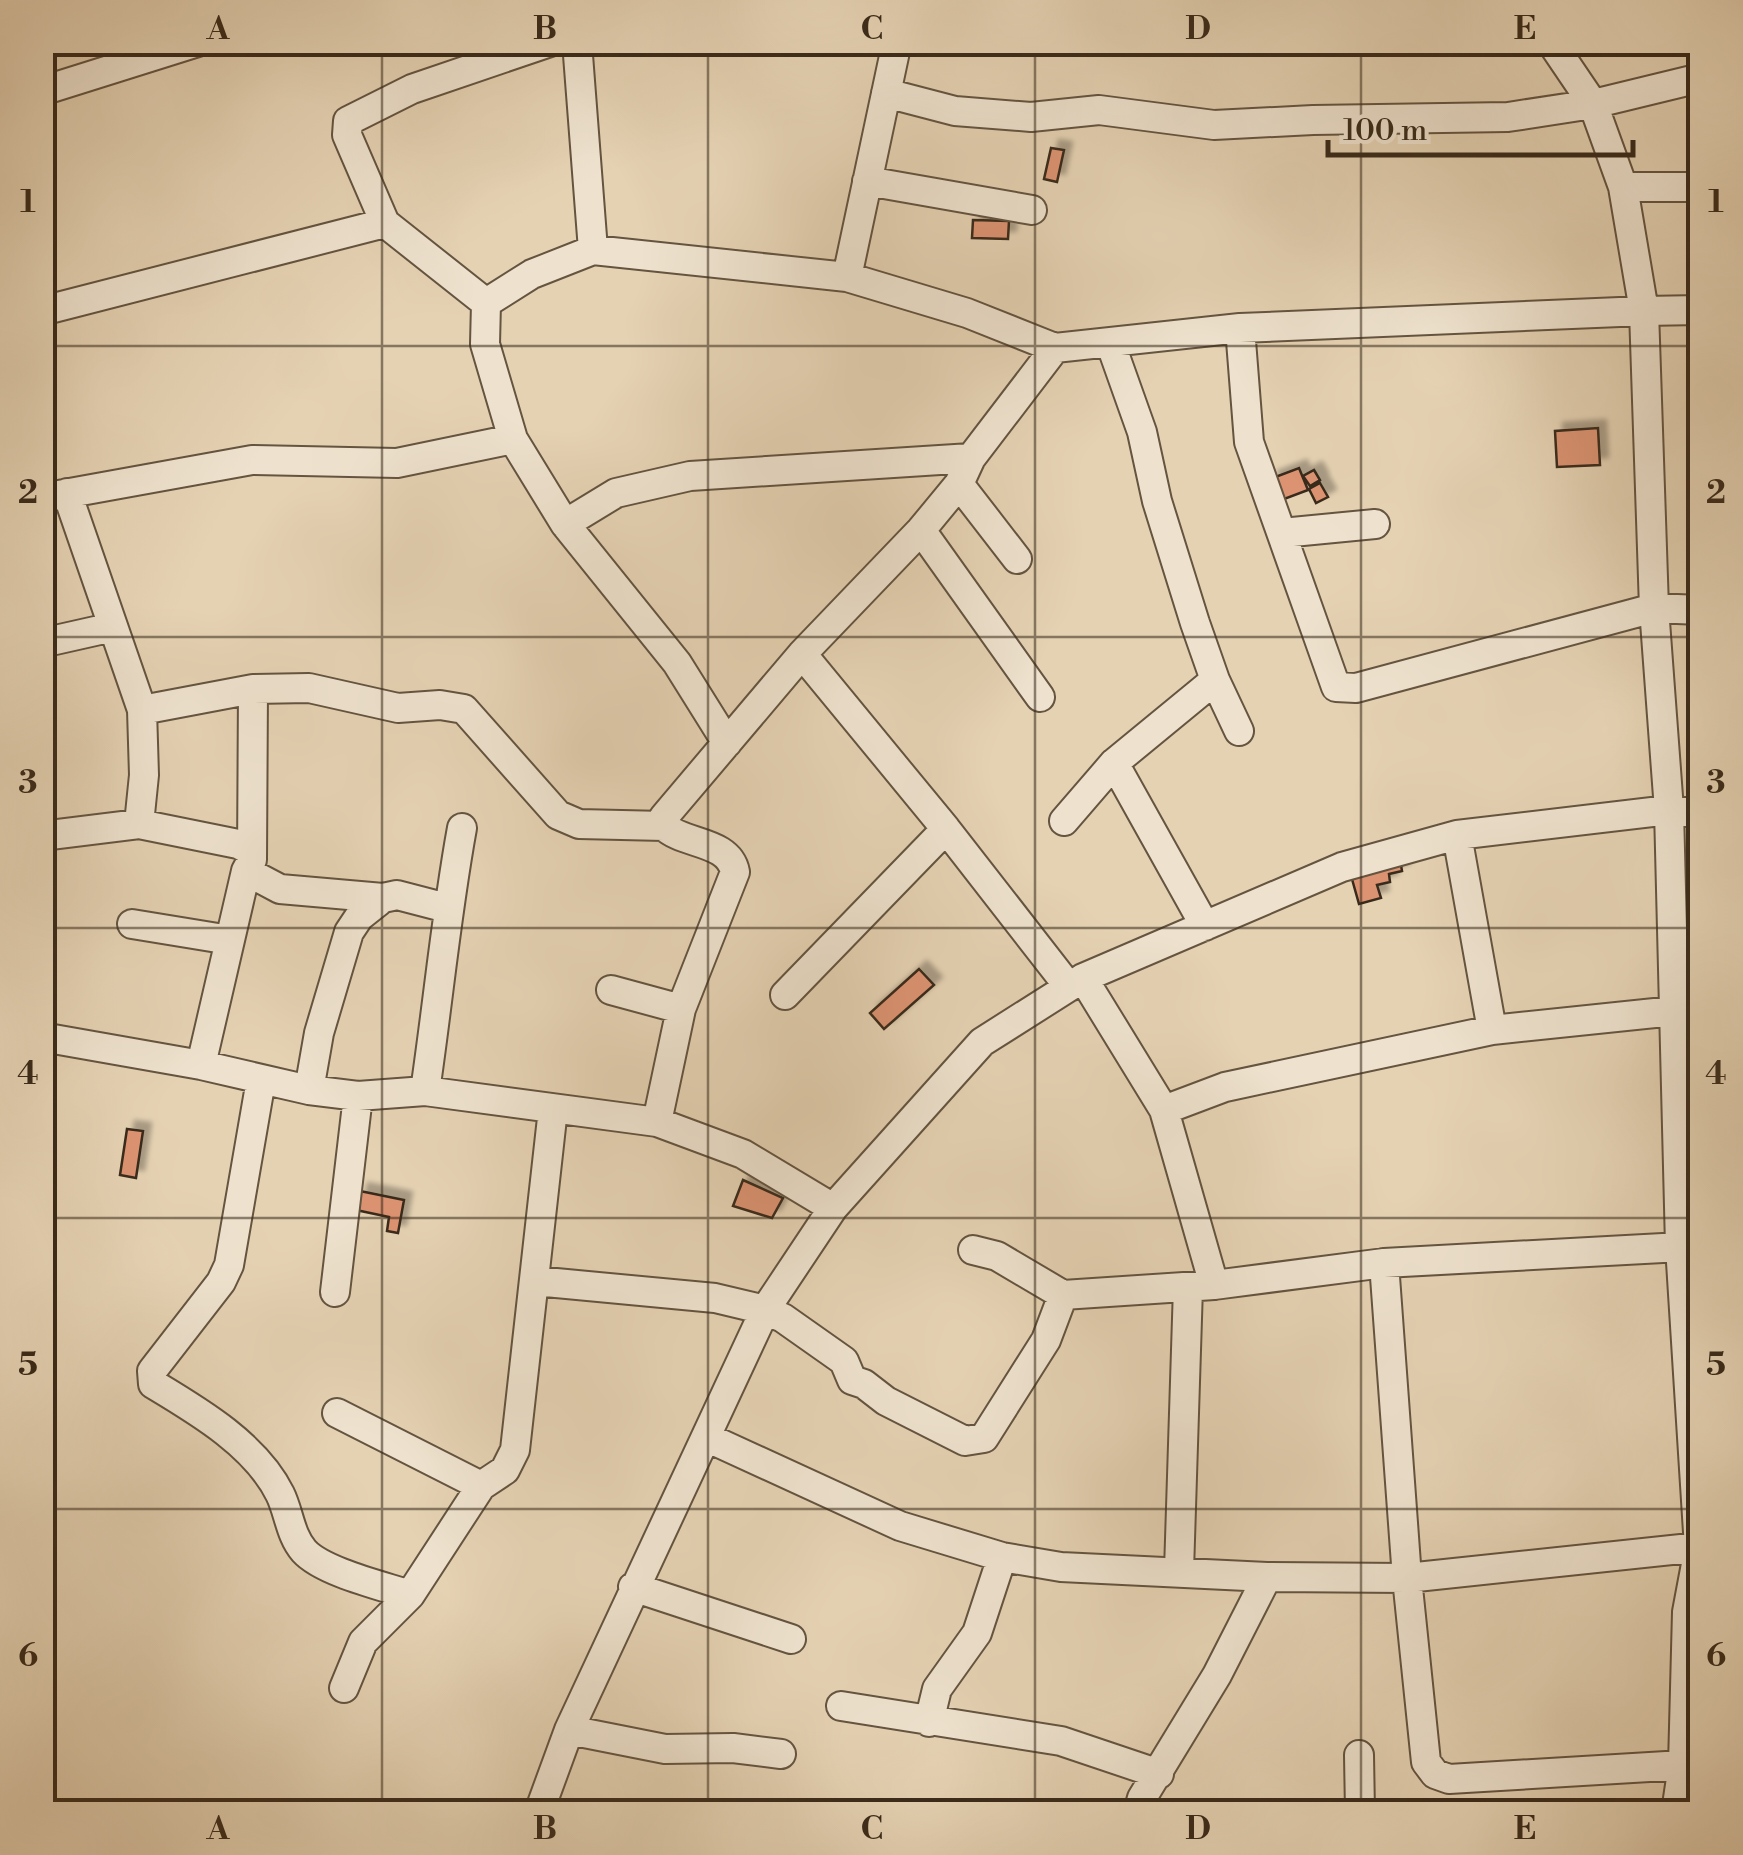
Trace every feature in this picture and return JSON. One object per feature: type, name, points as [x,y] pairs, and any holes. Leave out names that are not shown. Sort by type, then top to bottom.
[{"type":"street","points":[[42,91],[198,42]]},
{"type":"street","points":[[486,303],[384,223],[347,135],[348,121],[412,89],[550,42]]},
{"type":"street","points":[[577,42],[594,250]]},
{"type":"street","points":[[847,277],[896,42]]},
{"type":"street","points":[[1551,42],[1593,104],[1623,187],[1644,311],[1654,608],[1670,810],[1674,1011],[1690,1246],[1700,1548],[1687,1612],[1682,1765],[1676,1812]]},
{"type":"street","points":[[886,93],[954,111],[1032,117],[1099,110],[1214,125],[1508,118],[1593,104],[1700,78]]},
{"type":"street","points":[[867,181],[1032,210]]},
{"type":"street","points":[[1623,187],[1700,187]]},
{"type":"street","points":[[42,311],[384,223]]},
{"type":"street","points":[[486,303],[532,274],[594,250],[847,277],[967,312],[1055,348],[1240,328],[1700,310]]},
{"type":"street","points":[[486,303],[485,344],[514,439],[565,524],[677,663],[728,742]]},
{"type":"street","points":[[1240,328],[1248,442],[1336,687],[1356,688],[1654,608],[1700,610]]},
{"type":"street","points":[[1110,342],[1142,432],[1157,501],[1215,680],[1239,731]]},
{"type":"street","points":[[664,826],[664,817],[802,654],[922,530],[1055,348]]},
{"type":"street","points":[[139,824],[144,775],[142,710],[113,627],[55,495],[252,460],[397,464],[514,439]]},
{"type":"street","points":[[565,524],[616,493],[690,476],[972,458]]},
{"type":"street","points":[[959,484],[1017,559]]},
{"type":"street","points":[[1282,532],[1375,524]]},
{"type":"street","points":[[922,530],[1040,697]]},
{"type":"street","points":[[42,644],[113,627]]},
{"type":"street","points":[[802,654],[1076,983],[1164,1110],[1201,1286],[1180,1571]]},
{"type":"street","points":[[1064,821],[1114,763],[1215,680]]},
{"type":"street","points":[[142,710],[253,689],[308,688],[398,708],[440,705],[464,710],[558,815],[579,824],[664,826],[729,858],[735,872],[681,1009],[657,1122]]},
{"type":"street","points":[[201,1065],[248,861],[254,811],[253,689]]},
{"type":"street","points":[[1114,763],[1205,926]]},
{"type":"street","points":[[539,1812],[569,1730],[633,1587],[764,1310],[833,1208],[982,1042],[1076,983],[1342,867],[1457,836],[1670,810],[1700,814]]},
{"type":"street","points":[[42,836],[139,824],[238,844],[248,861],[280,889],[366,903],[397,896],[447,908]]},
{"type":"street","points":[[425,1091],[447,908],[462,828]]},
{"type":"street","points":[[785,994],[946,829]]},
{"type":"street","points":[[1457,836],[1492,1030]]},
{"type":"street","points":[[309,1090],[324,1016],[348,932],[366,903]]},
{"type":"street","points":[[132,924],[230,940]]},
{"type":"street","points":[[611,990],[681,1009]]},
{"type":"street","points":[[1164,1110],[1225,1087],[1492,1030],[1674,1011]]},
{"type":"street","points":[[42,1037],[201,1065],[309,1090],[358,1096],[425,1091],[657,1122],[742,1154],[833,1208]]},
{"type":"street","points":[[260,1080],[229,1265],[221,1282],[152,1371],[153,1384],[194,1409],[251,1456],[280,1492],[293,1533],[305,1553],[351,1577],[410,1595]]},
{"type":"street","points":[[335,1292],[358,1096]]},
{"type":"street","points":[[344,1688],[362,1642],[410,1595],[481,1486],[505,1470],[515,1450],[553,1109]]},
{"type":"street","points":[[973,1250],[997,1256],[1063,1296],[1201,1286],[1384,1263],[1690,1246]]},
{"type":"street","points":[[1384,1263],[1407,1578],[1426,1762],[1435,1774],[1449,1778],[1682,1765]]},
{"type":"street","points":[[535,1280],[715,1298],[764,1310],[783,1318],[844,1361],[852,1380],[864,1384],[886,1402],[965,1441],[984,1438],[1046,1340],[1063,1296]]},
{"type":"street","points":[[337,1413],[481,1486]]},
{"type":"street","points":[[706,1438],[900,1526],[1002,1557],[1061,1567],[1268,1577],[1407,1578],[1700,1548]]},
{"type":"street","points":[[929,1722],[936,1689],[977,1634],[1002,1557]]},
{"type":"street","points":[[1138,1812],[1142,1798],[1217,1675],[1268,1577]]},
{"type":"street","points":[[633,1587],[791,1640]]},
{"type":"street","points":[[841,1706],[1062,1741],[1158,1774]]},
{"type":"street","points":[[569,1730],[665,1749],[733,1748],[781,1754]]},
{"type":"street","points":[[1359,1754],[1360,1812]]},
{"type":"building","points":[[1051,148],[1064,150],[1057,182],[1044,179]]},
{"type":"building","points":[[973,220],[1009,221],[1008,239],[972,238]]},
{"type":"building","points":[[1598,428],[1600,465],[1557,467],[1555,431]]},
{"type":"building","points":[[1299,468],[1308,490],[1279,501],[1270,479]]},
{"type":"building","points":[[1314,470],[1320,480],[1310,486],[1303,476]]},
{"type":"building","points":[[1320,483],[1328,497],[1316,503],[1309,489]]},
{"type":"building","points":[[1400,859],[1402,871],[1389,874],[1390,882],[1377,885],[1381,898],[1359,904],[1350,872]]},
{"type":"building","points":[[919,969],[934,985],[884,1029],[870,1013]]},
{"type":"building","points":[[127,1129],[143,1131],[136,1178],[120,1175]]},
{"type":"building","points":[[743,1180],[783,1198],[772,1218],[733,1206]]},
{"type":"building","points":[[360,1191],[404,1200],[398,1233],[387,1231],[389,1217],[356,1210]]}]
